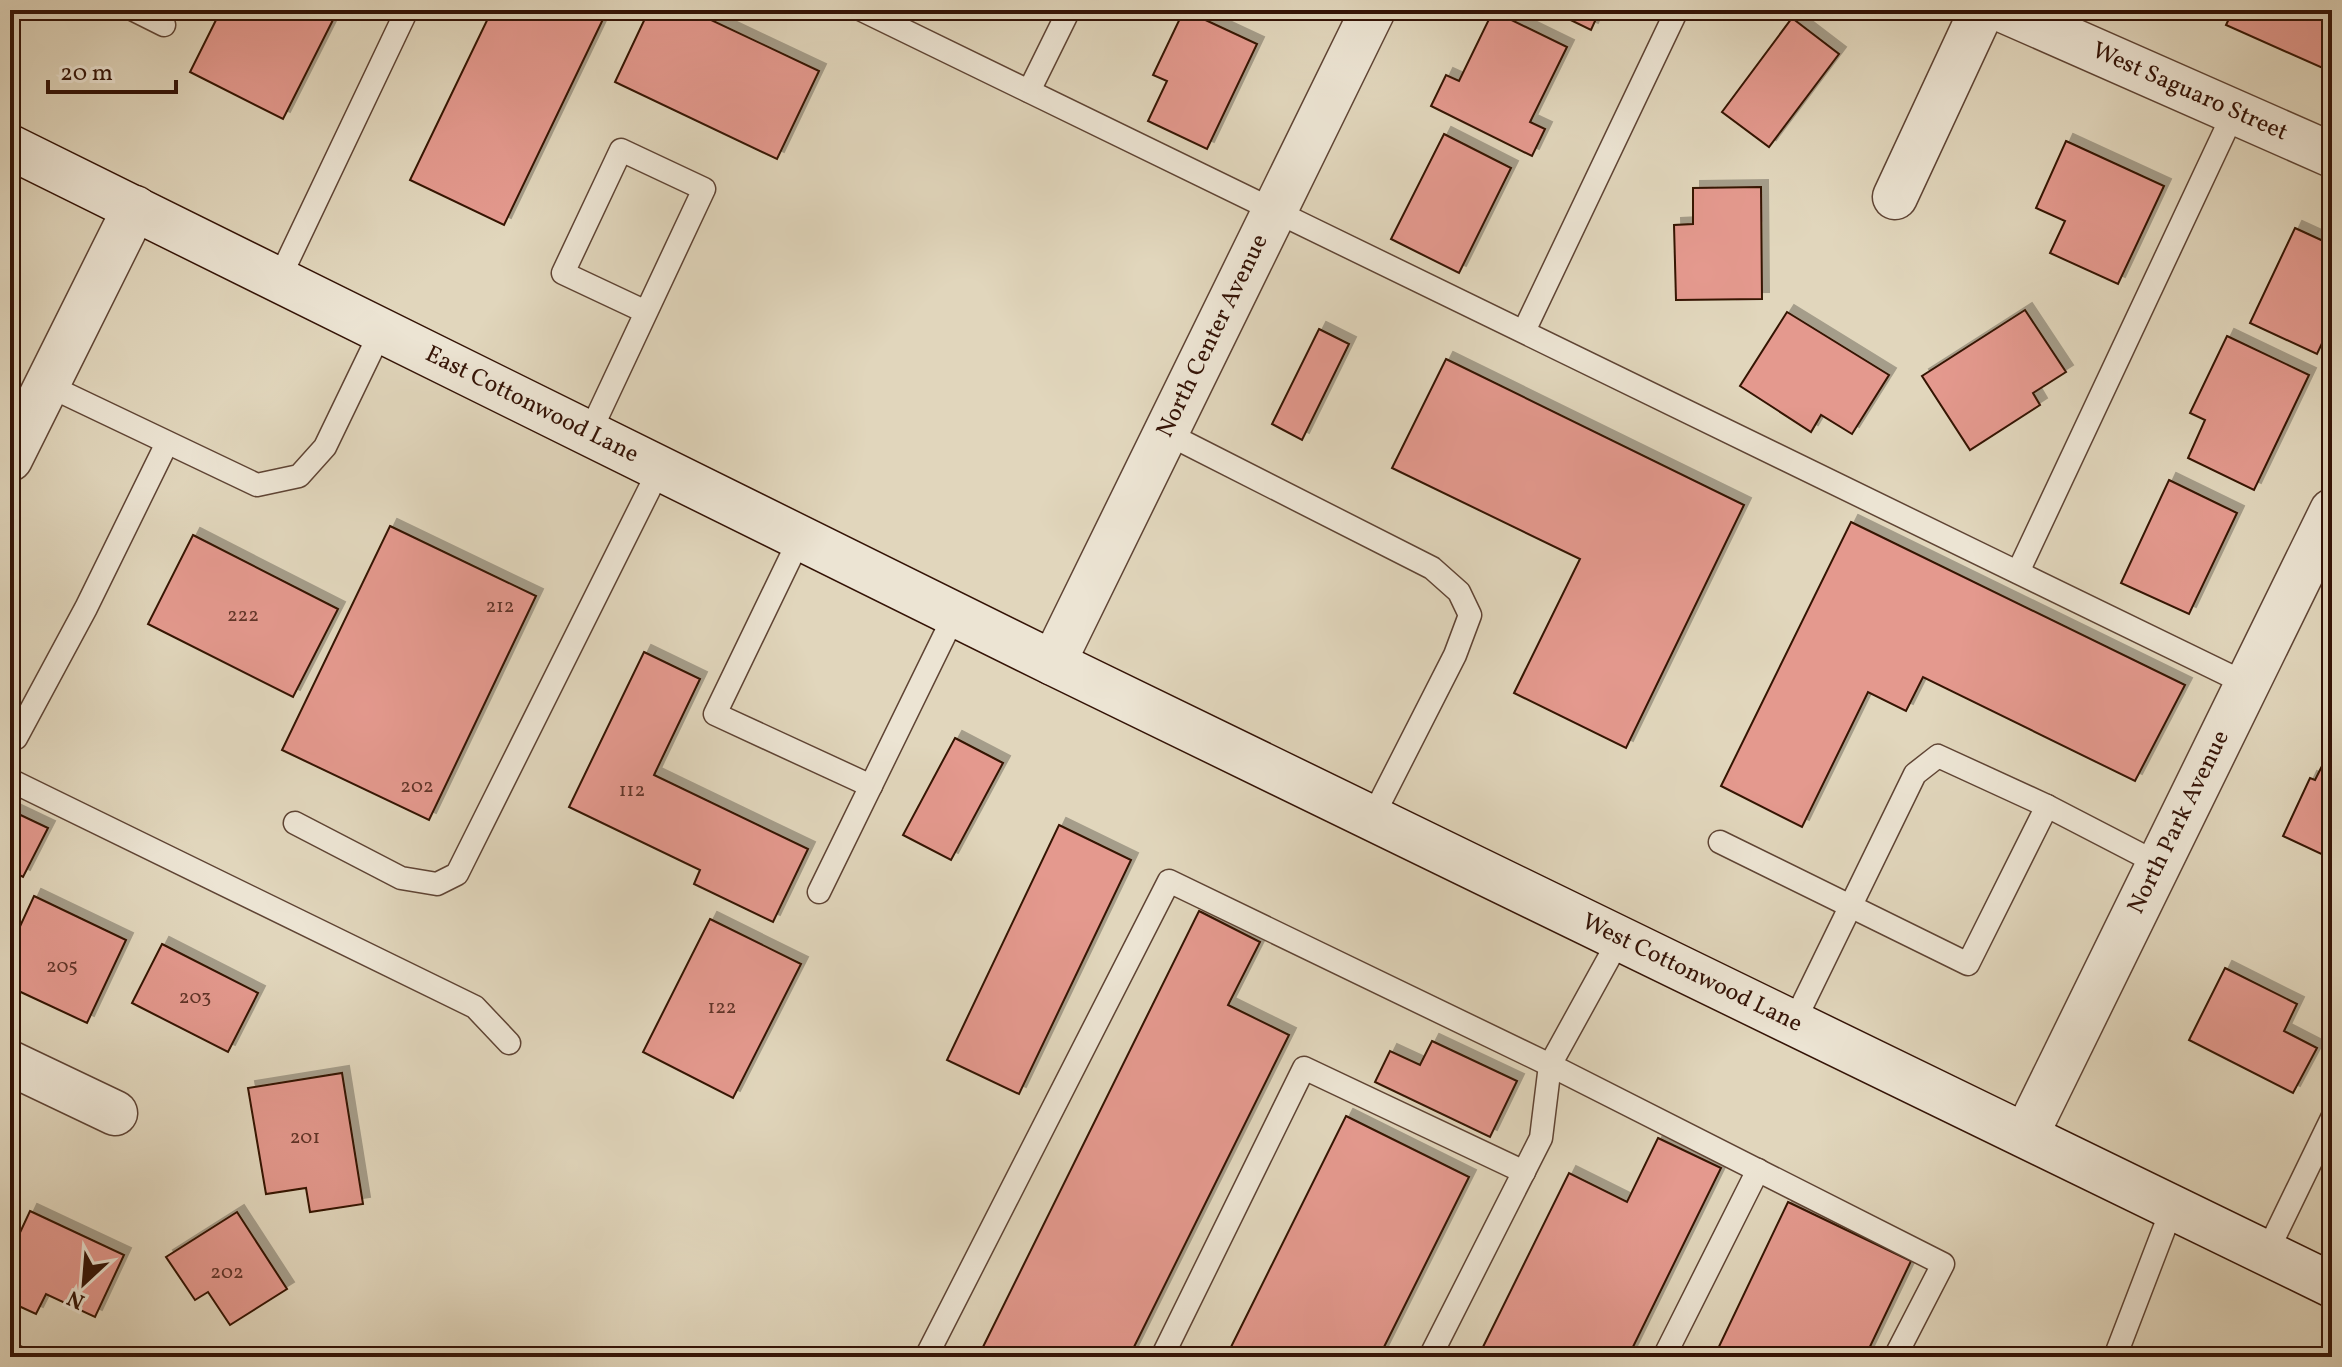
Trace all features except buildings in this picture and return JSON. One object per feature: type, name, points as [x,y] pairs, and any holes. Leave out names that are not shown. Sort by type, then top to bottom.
[{"type":"main road","name":"North Center Avenue","points":[[1053,663],[1373,10]]},
{"type":"main road","points":[[1895,197],[1982,10]]},
{"type":"main road","name":"West Saguaro Street","points":[[2003,10],[2332,155]]},
{"type":"main road","name":"East Cottonwood Lane","points":[[10,147],[1053,663]]},
{"type":"main road","points":[[10,459],[135,208]]},
{"type":"main road","name":"North Park Avenue","points":[[2026,1135],[2332,511]]},
{"type":"main road","name":"West Cottonwood Lane","points":[[1053,663],[2332,1285]]},
{"type":"main road","points":[[10,1063],[115,1113]]},
{"type":"lane","points":[[134,10],[164,25]]},
{"type":"lane","points":[[279,279],[407,10]]},
{"type":"lane","points":[[862,10],[2247,684]]},
{"type":"lane","points":[[1029,91],[1069,10]]},
{"type":"lane","points":[[1524,331],[1677,10]]},
{"type":"lane","points":[[2018,572],[2234,112]]},
{"type":"lane","points":[[589,434],[704,189],[621,150],[563,273],[646,312]]},
{"type":"lane","points":[[47,385],[257,485],[299,476],[325,447],[381,331]]},
{"type":"lane","points":[[1166,433],[1432,568],[1459,592],[1470,615],[1455,655],[1372,818]]},
{"type":"lane","points":[[16,738],[86,608],[167,443]]},
{"type":"lane","points":[[295,823],[401,878],[437,884],[457,874],[660,468]]},
{"type":"lane","points":[[800,538],[715,714],[871,786]]},
{"type":"lane","points":[[819,892],[955,614]]},
{"type":"lane","points":[[1794,1022],[1915,774],[1938,756],[2047,806],[2159,864]]},
{"type":"lane","points":[[10,780],[475,1007],[509,1043]]},
{"type":"lane","points":[[1720,842],[1968,964],[2047,806]]},
{"type":"lane","points":[[926,1357],[1169,881],[1550,1065],[1943,1264],[1895,1357]]},
{"type":"lane","points":[[1430,1357],[1541,1138],[1550,1065],[1620,938]]},
{"type":"lane","points":[[1162,1357],[1304,1068],[1524,1172]]},
{"type":"lane","points":[[2267,1252],[2332,1118]]},
{"type":"lane","points":[[1664,1357],[1758,1170]]},
{"type":"lane","points":[[2115,1357],[2173,1206]]},
{"type":"lane","points":[[10,1353],[17,1357]]}]
